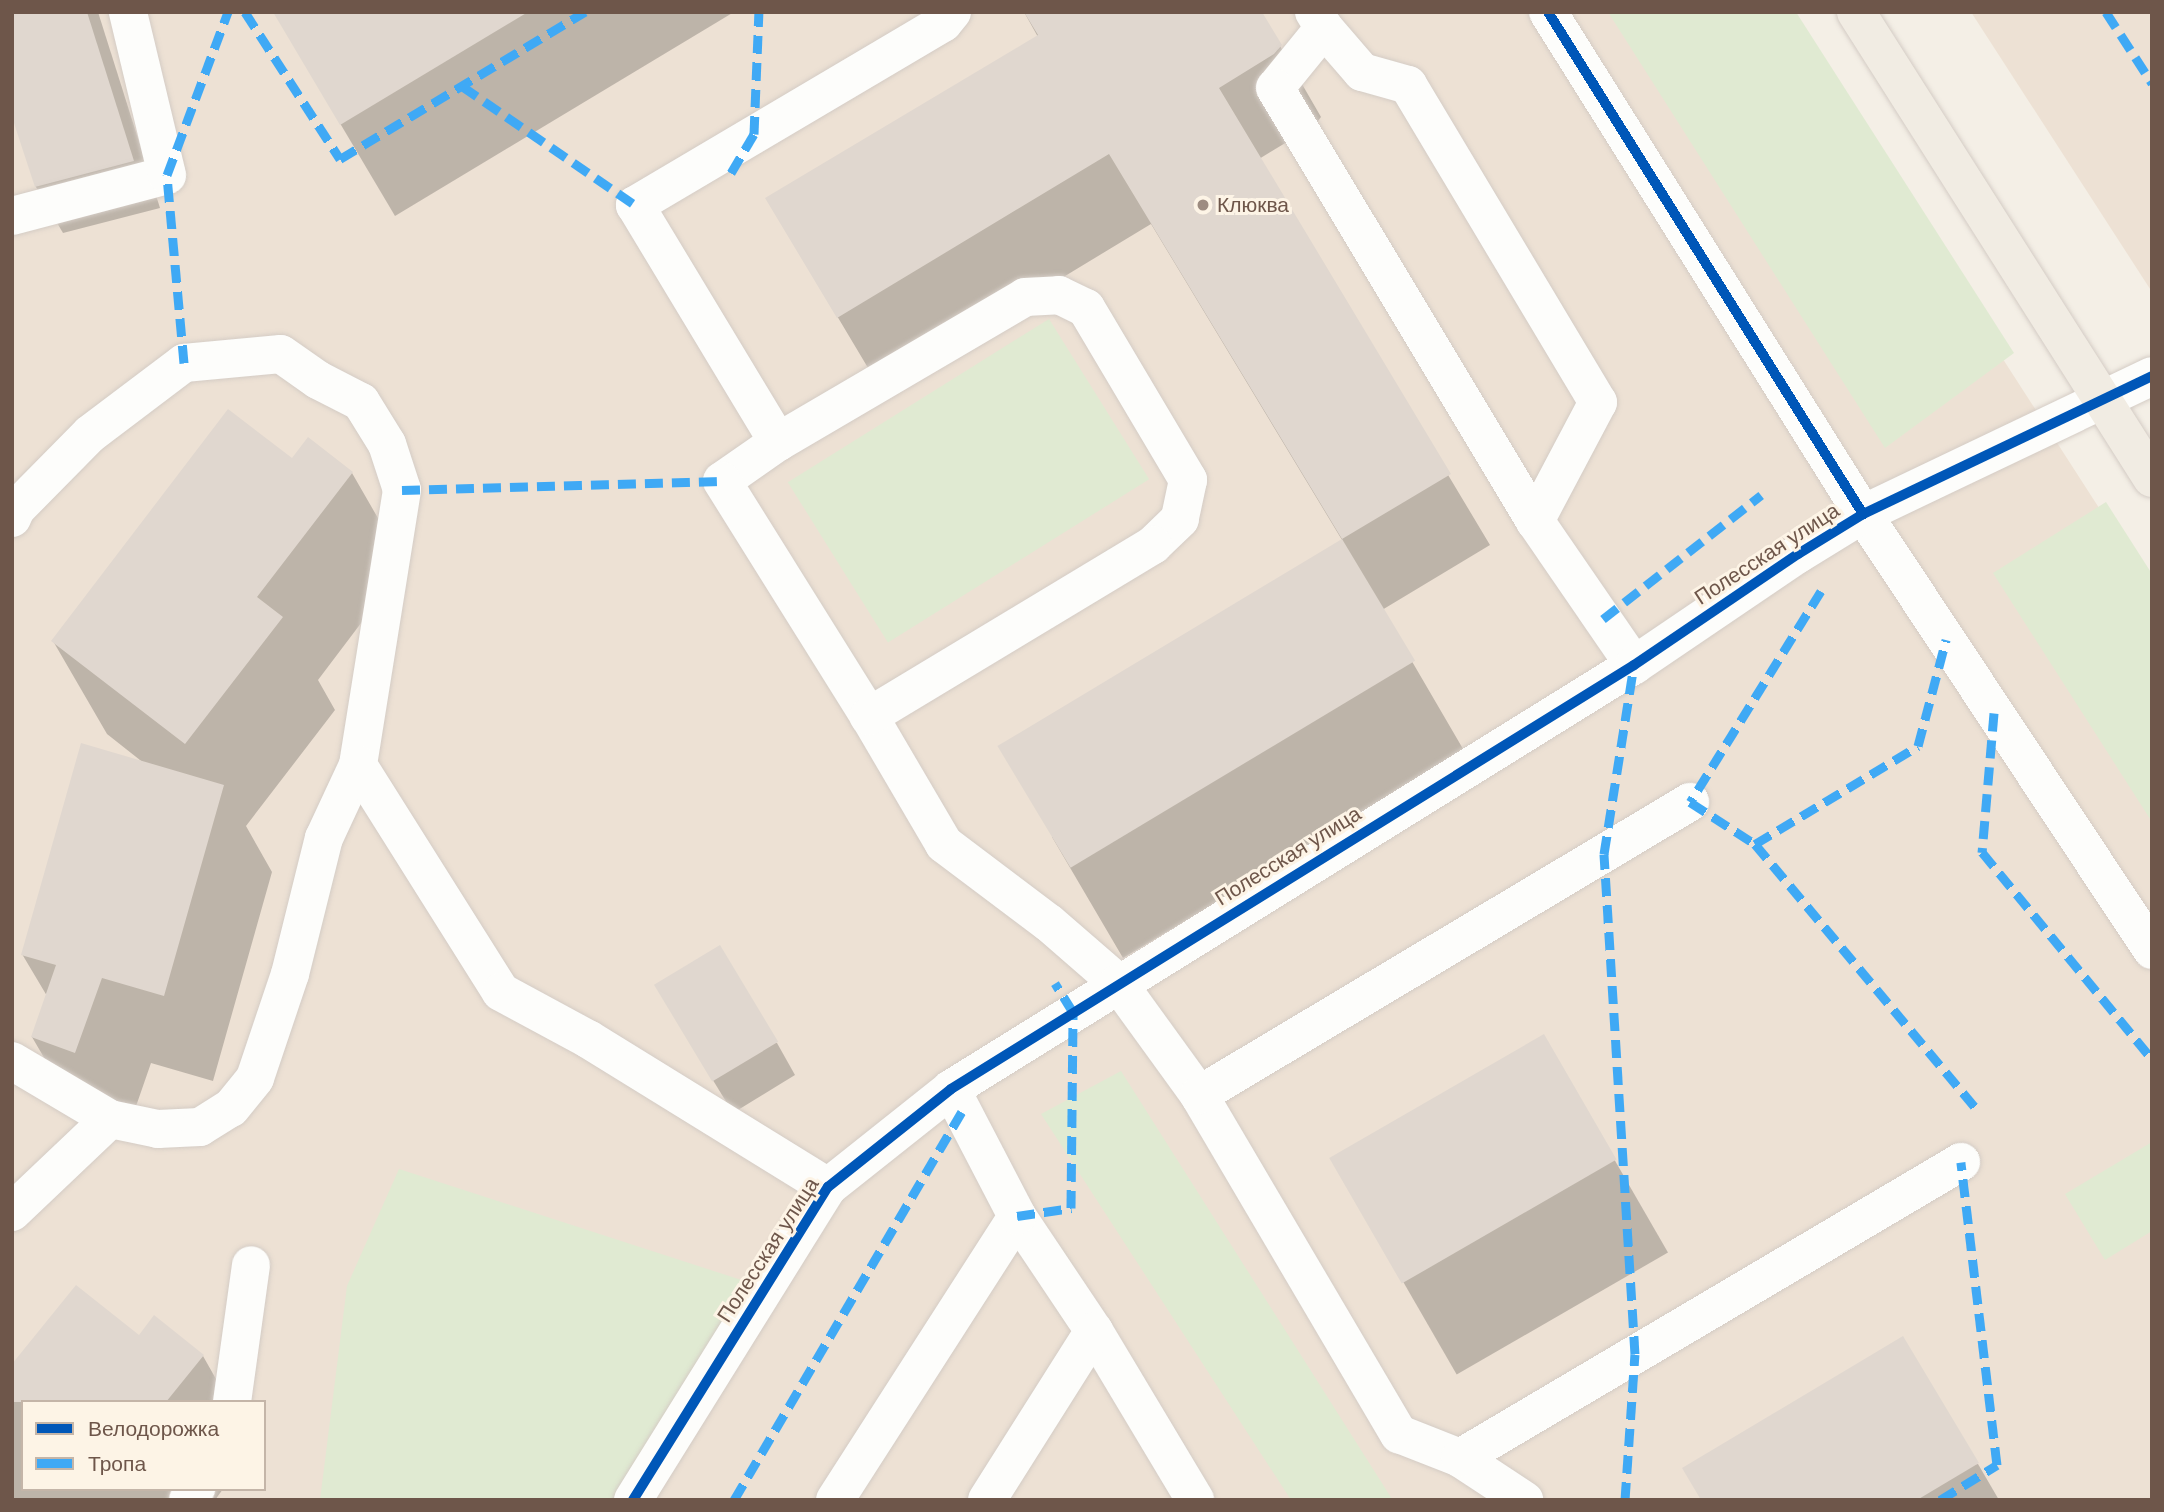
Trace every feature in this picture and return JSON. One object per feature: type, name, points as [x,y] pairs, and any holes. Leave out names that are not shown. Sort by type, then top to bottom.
[{"type":"main road","points":[[1856,12],[2152,478]]},
{"type":"street","points":[[12,216],[167,175],[128,12]]},
{"type":"street","points":[[778,442],[635,205],[943,23],[952,12]]},
{"type":"street","points":[[1548,12],[1863,514],[2152,950]]},
{"type":"street","points":[[1535,521],[1598,402],[1408,85],[1362,72],[1319,20],[1275,88],[1535,521],[1634,666]]},
{"type":"street","points":[[869,716],[1153,545],[1180,519],[1188,480],[1086,309],[1059,295],[1025,297],[778,442],[722,481],[869,716],[944,844],[1049,923],[1118,983],[1199,1095],[1399,1434],[1460,1458],[1524,1500]]},
{"type":"street","points":[[12,518],[16,509],[90,434],[184,363],[281,354],[318,380],[361,402],[387,444],[402,490],[358,765],[324,838],[290,974],[255,1078],[231,1108],[200,1127],[158,1129],[110,1119],[12,1061]]},
{"type":"street","name":"Полесская улица","points":[[633,1500],[828,1187],[951,1089],[1118,983],[1634,666],[1798,554],[1863,514],[2152,376]]},
{"type":"street","points":[[358,765],[501,992],[587,1039],[828,1187]]},
{"type":"street","points":[[1199,1095],[1690,802]]},
{"type":"street","points":[[951,1089],[1017,1216],[1094,1331],[1195,1500]]},
{"type":"street","points":[[12,1212],[110,1119]]},
{"type":"street","points":[[1460,1458],[1961,1162]]},
{"type":"street","points":[[835,1500],[1017,1216]]},
{"type":"street","points":[[232,1400],[251,1265]]},
{"type":"street","points":[[987,1500],[1094,1331]]},
{"type":"shaded area","points":[[12,12],[1779,12],[2152,590],[2152,1500],[12,1500]]},
{"type":"shaded area","points":[[1971,12],[2152,12],[2152,292]]},
{"type":"green space","points":[[1608,12],[1796,12],[2014,353],[1885,448]]},
{"type":"green space","points":[[1049,319],[1149,479],[888,642],[788,482]]},
{"type":"green space","points":[[2106,502],[2152,574],[2152,822],[1993,573]]},
{"type":"green space","points":[[1121,1071],[1393,1500],[1291,1500],[1041,1114]]},
{"type":"green space","points":[[2152,1142],[2152,1231],[2105,1260],[2065,1194]]},
{"type":"green space","points":[[399,1169],[763,1287],[625,1500],[320,1500],[347,1286]]},
{"type":"building","points":[[12,12],[87,12],[134,161],[35,187],[12,117]]},
{"type":"building","points":[[273,12],[528,12],[340,125]]},
{"type":"building","points":[[1024,12],[1262,12],[1282,45],[1274,54],[1219,88],[1451,474],[1342,539],[1109,154],[837,318],[765,198],[1038,35]]},
{"type":"building","points":[[228,409],[292,458],[308,437],[353,472],[257,597],[283,617],[185,744],[51,641]]},
{"type":"building","points":[[1342,539],[1415,661],[1071,868],[997,746]]},
{"type":"building","points":[[81,743],[224,785],[164,996],[102,978],[75,1053],[31,1037],[56,965],[21,955]]},
{"type":"building","points":[[720,945],[778,1042],[712,1082],[654,985]]},
{"type":"building","points":[[1544,1034],[1616,1160],[1402,1284],[1329,1158]]},
{"type":"building","points":[[76,1285],[139,1335],[154,1315],[204,1355],[168,1400],[12,1402],[12,1364]]},
{"type":"building","points":[[1903,1336],[1979,1463],[1917,1500],[1701,1500],[1682,1468]]},
{"type":"marked path","points":[[184,363],[167,175],[228,12]]},
{"type":"marked path","points":[[245,12],[340,159],[585,12]]},
{"type":"marked path","points":[[731,173],[754,134],[759,12]]},
{"type":"marked path","points":[[2106,12],[2152,83]]},
{"type":"marked path","points":[[462,86],[635,205]]},
{"type":"marked path","points":[[402,490],[722,481]]},
{"type":"marked path","points":[[1603,619],[1761,495]]},
{"type":"marked path","points":[[1821,591],[1690,802],[1755,844],[1918,746],[1946,640]]},
{"type":"marked path","points":[[1625,1500],[1635,1354],[1604,854],[1634,665]]},
{"type":"marked path","points":[[1994,713],[1982,852],[2152,1059]]},
{"type":"marked path","points":[[1755,844],[1976,1108]]},
{"type":"marked path","points":[[1017,1216],[1071,1208],[1073,1012],[1055,983]]},
{"type":"marked path","points":[[734,1500],[962,1112]]},
{"type":"marked path","points":[[1940,1500],[1997,1465],[1961,1162]]},
{"type":"cycle path","points":[[1548,12],[1863,514]]},
{"type":"cycle path","points":[[633,1500],[828,1187],[951,1089],[1634,665],[1798,554],[1863,514],[2152,376]]},
{"type":"place","name":"Клюква","points":[[1203,205]]}]
